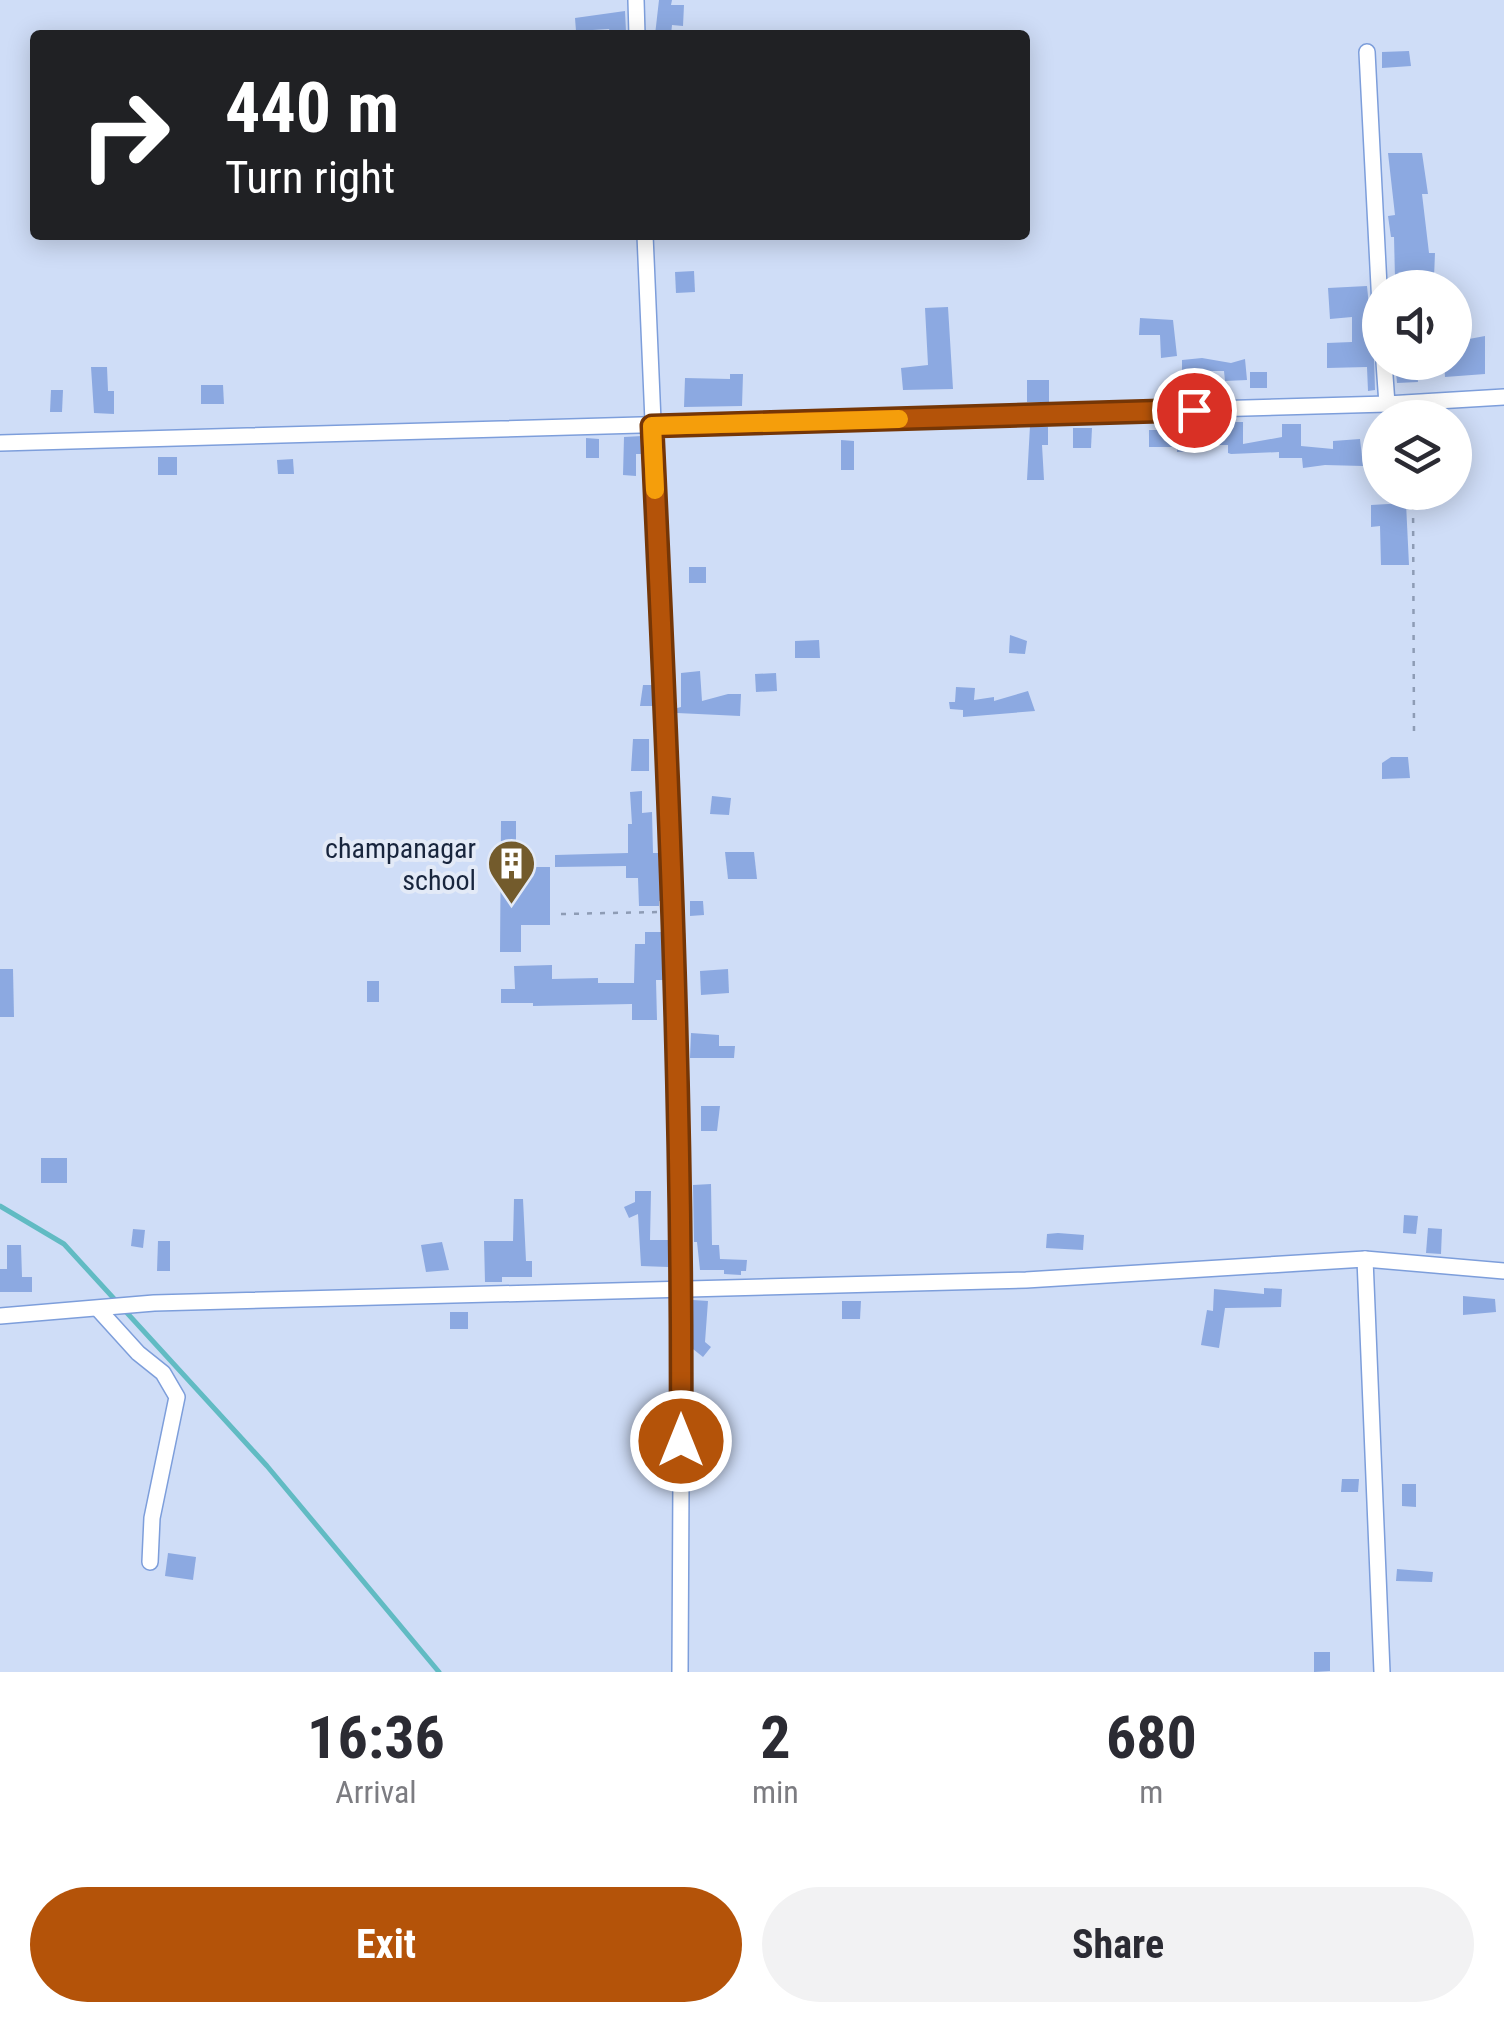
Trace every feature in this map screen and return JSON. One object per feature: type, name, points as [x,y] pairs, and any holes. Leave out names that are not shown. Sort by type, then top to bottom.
[{"type":"street","points":[[636,0],[637,30]]},
{"type":"street","points":[[1368,52],[1378,270]]},
{"type":"street","points":[[645,240],[674,912],[682,1290],[680,1672]]},
{"type":"street","points":[[1453,400],[1504,397]]},
{"type":"street","points":[[0,442],[1362,405]]},
{"type":"street","points":[[1365,1259],[1382,1672]]},
{"type":"street","points":[[0,1316],[154,1303],[1026,1280],[1365,1259],[1504,1271]]},
{"type":"street","points":[[104,1309],[138,1353],[163,1374],[177,1397],[152,1518],[150,1562]]},
{"type":"path","points":[[1413,510],[1414,736]]},
{"type":"path","points":[[561,914],[674,912]]},
{"type":"building","points":[[659,0],[684,5],[683,26],[656,30]]},
{"type":"building","points":[[625,11],[626,30],[576,30],[575,18]]},
{"type":"building","points":[[1409,51],[1411,66],[1382,68],[1382,52]]},
{"type":"building","points":[[1388,153],[1422,153],[1428,194],[1422,194],[1429,253],[1435,253],[1434,270],[1395,270],[1394,237],[1388,216],[1395,215]]},
{"type":"building","points":[[694,271],[695,292],[676,293],[675,272]]},
{"type":"building","points":[[1362,286],[1362,367],[1327,368],[1327,343],[1352,342],[1352,317],[1330,319],[1328,288]]},
{"type":"building","points":[[948,307],[953,389],[903,390],[901,368],[928,365],[925,308]]},
{"type":"building","points":[[1140,318],[1173,320],[1177,356],[1161,358],[1160,335],[1139,335]]},
{"type":"building","points":[[1485,336],[1485,374],[1472,375],[1472,338]]},
{"type":"building","points":[[1202,358],[1231,363],[1245,359],[1247,380],[1225,381],[1224,371],[1182,371],[1182,360]]},
{"type":"building","points":[[91,367],[107,367],[108,391],[114,391],[114,414],[94,413]]},
{"type":"building","points":[[1250,372],[1267,372],[1267,388],[1250,388]]},
{"type":"building","points":[[730,374],[743,374],[742,406],[684,407],[685,378],[730,379]]},
{"type":"building","points":[[1027,380],[1049,380],[1049,402],[1027,402]]},
{"type":"building","points":[[1368,380],[1375,380],[1375,390],[1368,391]]},
{"type":"building","points":[[201,385],[223,385],[224,404],[201,404]]},
{"type":"building","points":[[51,390],[63,390],[62,412],[50,412]]},
{"type":"building","points":[[1228,422],[1243,422],[1243,444],[1282,437],[1282,424],[1301,424],[1301,446],[1333,449],[1333,441],[1360,439],[1362,466],[1303,468],[1302,458],[1279,458],[1279,452],[1231,454],[1228,445],[1194,445],[1194,451],[1177,452],[1177,447],[1149,447],[1149,430],[1228,430]]},
{"type":"building","points":[[1030,426],[1048,427],[1048,445],[1042,445],[1044,480],[1027,480]]},
{"type":"building","points":[[1073,428],[1092,428],[1091,448],[1073,448]]},
{"type":"building","points":[[642,436],[643,454],[636,454],[636,476],[623,475],[624,437]]},
{"type":"building","points":[[586,438],[599,439],[599,458],[586,458]]},
{"type":"building","points":[[841,440],[854,441],[854,470],[841,470]]},
{"type":"building","points":[[158,457],[177,457],[177,475],[158,475]]},
{"type":"building","points":[[293,459],[294,474],[278,474],[277,460]]},
{"type":"building","points":[[1371,510],[1406,510],[1409,565],[1381,565],[1380,526],[1371,527]]},
{"type":"building","points":[[689,567],[706,567],[706,583],[689,583]]},
{"type":"building","points":[[1010,635],[1027,641],[1025,654],[1009,653]]},
{"type":"building","points":[[819,640],[820,658],[795,658],[795,641]]},
{"type":"building","points":[[700,671],[702,701],[741,694],[740,716],[677,713],[681,707],[681,673]]},
{"type":"building","points":[[776,673],[777,691],[756,692],[755,674]]},
{"type":"building","points":[[643,685],[653,685],[654,706],[640,706]]},
{"type":"building","points":[[956,687],[975,688],[974,700],[994,697],[994,701],[1028,691],[1035,711],[963,717],[963,710],[950,709]]},
{"type":"building","points":[[633,739],[649,739],[649,771],[631,771]]},
{"type":"building","points":[[1391,757],[1408,757],[1410,778],[1382,779],[1382,763]]},
{"type":"building","points":[[642,791],[642,813],[652,812],[653,853],[658,853],[662,901],[659,906],[639,906],[638,878],[626,878],[626,866],[555,867],[555,855],[628,853],[628,824],[632,824],[630,792]]},
{"type":"building","points":[[712,796],[731,798],[729,815],[710,814]]},
{"type":"building","points":[[501,821],[516,821],[516,863],[522,863],[522,867],[550,867],[550,925],[521,925],[521,952],[500,952]]},
{"type":"building","points":[[725,852],[754,852],[757,879],[728,879]]},
{"type":"building","points":[[690,901],[703,901],[704,915],[690,916]]},
{"type":"building","points":[[645,932],[663,932],[664,980],[656,980],[657,1020],[632,1020],[632,1004],[501,1003],[501,989],[515,989],[514,966],[552,965],[552,979],[598,978],[598,983],[634,983],[635,944],[645,944]]},
{"type":"building","points":[[0,969],[13,969],[14,1017],[0,1017]]},
{"type":"building","points":[[728,969],[729,993],[701,995],[700,971]]},
{"type":"building","points":[[367,981],[379,981],[379,1002],[367,1002]]},
{"type":"building","points":[[691,1033],[719,1035],[719,1046],[735,1046],[734,1058],[690,1058]]},
{"type":"building","points":[[701,1106],[720,1106],[717,1131],[701,1131]]},
{"type":"building","points":[[41,1158],[67,1158],[67,1183],[41,1183]]},
{"type":"building","points":[[711,1184],[712,1245],[719,1245],[720,1259],[747,1260],[746,1271],[741,1271],[741,1275],[700,1270],[694,1242],[693,1185]]},
{"type":"building","points":[[635,1191],[651,1191],[650,1240],[668,1240],[668,1267],[641,1266],[638,1214],[629,1218],[624,1207],[635,1202]]},
{"type":"building","points":[[514,1199],[523,1199],[526,1261],[532,1261],[532,1277],[502,1277],[502,1282],[485,1282],[484,1241],[513,1241]]},
{"type":"building","points":[[1404,1215],[1418,1216],[1416,1234],[1403,1233]]},
{"type":"building","points":[[1428,1228],[1442,1229],[1441,1254],[1426,1253]]},
{"type":"building","points":[[133,1229],[145,1230],[143,1248],[131,1246]]},
{"type":"building","points":[[1047,1234],[1084,1235],[1083,1250],[1046,1248]]},
{"type":"building","points":[[158,1241],[170,1241],[170,1271],[157,1271]]},
{"type":"building","points":[[442,1242],[449,1270],[426,1272],[421,1245]]},
{"type":"building","points":[[7,1245],[21,1245],[22,1277],[32,1277],[32,1292],[0,1292],[0,1269],[7,1269]]},
{"type":"building","points":[[1264,1288],[1282,1289],[1281,1307],[1225,1308],[1219,1348],[1201,1345],[1207,1310],[1213,1311],[1214,1289],[1264,1294]]},
{"type":"building","points":[[1463,1296],[1495,1299],[1496,1312],[1463,1315]]},
{"type":"building","points":[[693,1300],[708,1301],[705,1342],[711,1347],[703,1357],[693,1349]]},
{"type":"building","points":[[842,1301],[861,1301],[860,1319],[842,1319]]},
{"type":"building","points":[[450,1312],[468,1312],[468,1329],[450,1329]]},
{"type":"building","points":[[1342,1479],[1359,1479],[1358,1492],[1341,1492]]},
{"type":"building","points":[[1402,1484],[1416,1484],[1416,1507],[1402,1506]]},
{"type":"building","points":[[168,1553],[196,1557],[193,1580],[165,1576]]},
{"type":"building","points":[[1397,1569],[1433,1572],[1432,1582],[1396,1581]]},
{"type":"building","points":[[1314,1652],[1330,1652],[1330,1671],[1314,1672]]},
{"type":"waterway","points":[[0,1206],[64,1244],[267,1466],[439,1672]]},
{"type":"slow traffic","points":[[655,490],[652,426],[899,419]]},
{"type":"place","name":"champanagar school","points":[[511,906]]},
{"type":"route","points":[[681,1441],[674,912],[652,426],[1194,410]]}]
